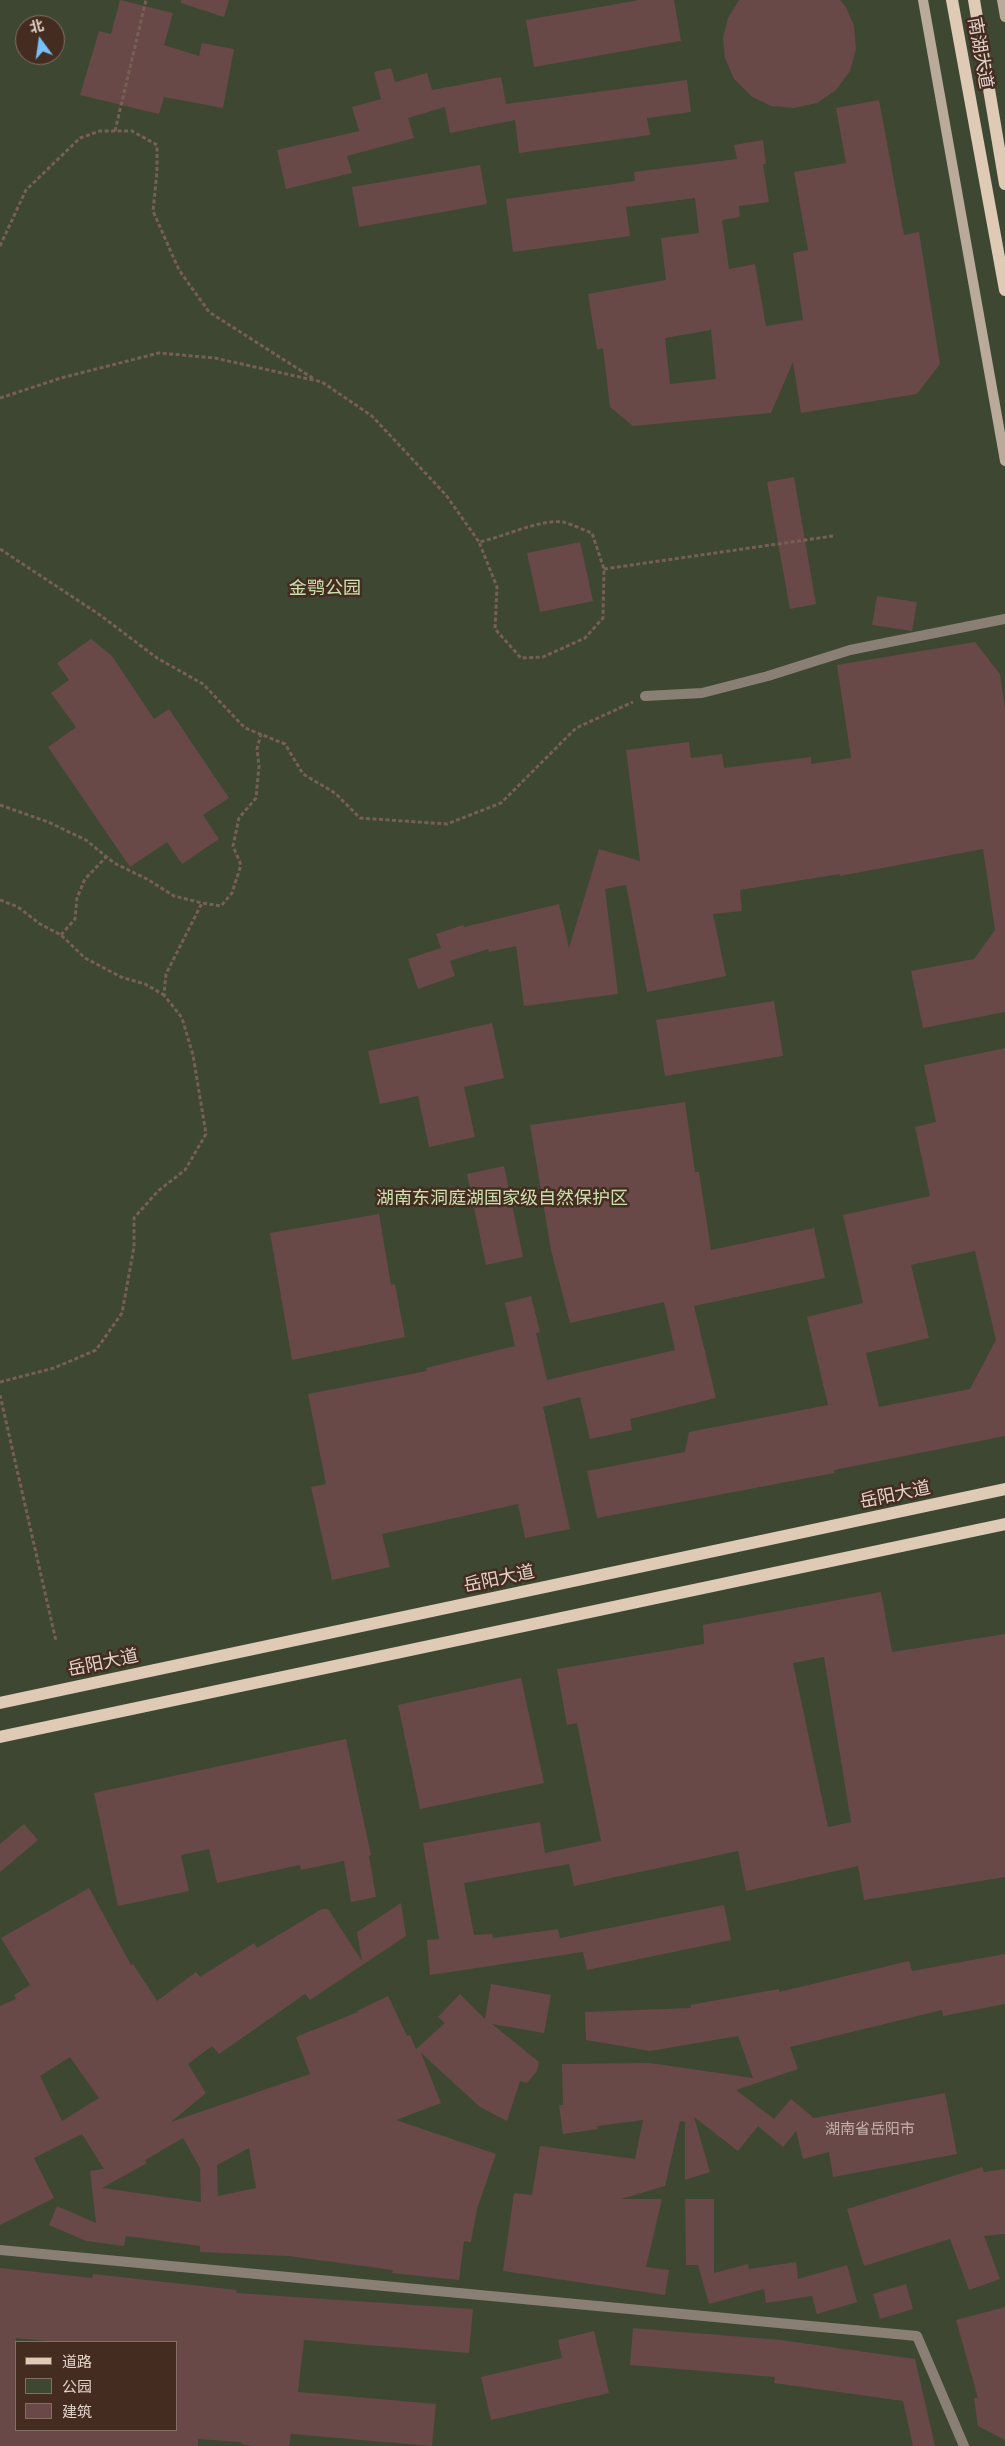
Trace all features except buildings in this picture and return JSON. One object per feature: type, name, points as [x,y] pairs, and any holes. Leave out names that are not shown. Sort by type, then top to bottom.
[{"type":"main road","points":[[923,0],[1005,461]]},
{"type":"main road","name":"南湖大道","points":[[952,0],[1005,290]]},
{"type":"main road","name":"南湖大道","points":[[974,0],[1005,184]]},
{"type":"main road","points":[[1002,0],[1005,17]]},
{"type":"main road","name":"岳阳大道","points":[[0,1702],[1005,1489]]},
{"type":"main road","points":[[0,1738],[1005,1524]]},
{"type":"street","points":[[645,696],[702,693],[768,676],[850,650],[1005,618]]},
{"type":"street","points":[[0,2250],[918,2336],[964,2446]]},
{"type":"path","points":[[115,131],[146,0]]},
{"type":"path","points":[[0,246],[26,190],[80,138],[100,131],[132,131],[157,145],[158,171],[153,211],[179,270],[209,312],[316,380]]},
{"type":"path","points":[[0,398],[61,378],[159,353],[215,358],[322,382],[372,416],[446,495],[479,542],[497,586],[495,629],[521,658],[543,657],[585,638],[603,618],[604,569],[592,534],[563,522],[527,527],[500,538],[479,542]]},
{"type":"path","points":[[604,569],[833,536]]},
{"type":"path","points":[[0,549],[100,615],[157,658],[203,684],[245,728],[285,744],[303,774],[336,793],[360,818],[447,824],[500,803],[576,728],[645,696]]},
{"type":"path","points":[[0,805],[48,822],[86,840],[106,858],[174,896],[221,906],[232,893],[241,865],[233,846],[239,818],[256,798],[259,766],[257,749],[261,734]]},
{"type":"path","points":[[61,935],[74,919],[77,898],[85,879],[106,858]]},
{"type":"path","points":[[0,900],[18,907],[40,924],[61,935],[85,958],[121,977],[145,984],[164,995],[182,1018],[193,1055],[206,1134],[184,1170],[158,1191],[134,1218],[134,1247],[122,1313],[96,1350],[54,1368],[0,1382]]},
{"type":"path","points":[[164,995],[166,974],[202,903]]},
{"type":"path","points":[[0,1394],[56,1641]]},
{"type":"green space","name":"湖南东洞庭湖国家级自然保护区","points":[[0,0],[1005,0],[1005,2446],[0,2446]]},
{"type":"park label","name":"金鹗公园","points":[[325,589]]}]
